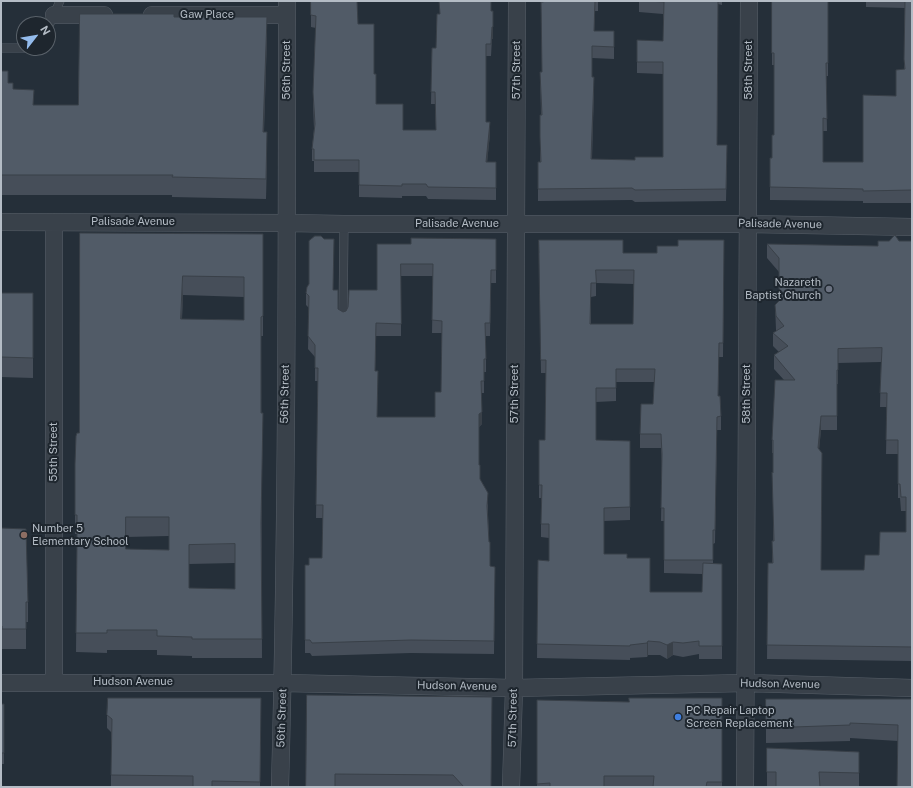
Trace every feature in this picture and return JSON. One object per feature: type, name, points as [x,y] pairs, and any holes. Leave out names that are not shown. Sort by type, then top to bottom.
[{"type":"street","name":"57th Street","points":[[511,787],[514,688],[517,1]]},
{"type":"street","name":"58th Street","points":[[745,787],[749,1]]},
{"type":"street","name":"Gaw Place","points":[[140,15],[287,8]]},
{"type":"street","name":"56th Street","points":[[280,787],[287,223],[287,8]]},
{"type":"street","points":[[54,15],[116,15]]},
{"type":"street","name":"Palisade Avenue","points":[[1,222],[748,224],[912,226]]},
{"type":"street","name":"55th Street","points":[[54,222],[54,682]]},
{"type":"street","name":"Hudson Avenue","points":[[1,683],[282,683],[514,688],[746,683],[912,688]]},
{"type":"lane","points":[[1,48],[16,48]]},
{"type":"lane","points":[[343,319],[344,224]]},
{"type":"building","points":[[311,1],[357,1],[358,24],[374,24],[374,74],[376,74],[376,104],[403,104],[403,130],[436,130],[435,92],[431,92],[432,48],[436,48],[437,14],[440,14],[439,1],[491,1],[491,11],[493,11],[493,27],[491,44],[486,44],[486,122],[490,122],[486,162],[496,162],[496,188],[428,187],[426,184],[402,184],[402,186],[359,185],[359,160],[314,160],[314,149],[312,149],[315,124],[313,92],[316,16],[311,15]]},
{"type":"building","points":[[595,1],[594,31],[614,31],[614,47],[592,46],[592,77],[594,77],[591,159],[635,160],[635,157],[663,157],[663,62],[637,62],[637,40],[663,41],[664,2],[647,1],[718,1],[717,145],[727,145],[726,189],[538,189],[538,162],[541,162],[540,115],[542,115],[540,72],[542,72],[541,2]]},
{"type":"building","points":[[772,1],[828,1],[828,63],[826,63],[827,119],[823,118],[823,162],[863,162],[863,95],[896,96],[896,70],[905,69],[905,1],[912,1],[912,190],[863,191],[863,189],[770,187],[770,158],[772,158],[772,135],[774,135],[774,53],[772,53]]},
{"type":"building","points":[[80,14],[174,14],[174,17],[267,17],[263,132],[267,132],[266,179],[172,177],[173,175],[1,175],[1,71],[8,71],[8,83],[13,83],[13,89],[34,90],[33,105],[78,105]]},
{"type":"building","points":[[80,233],[263,234],[263,316],[261,317],[261,413],[263,413],[261,523],[262,639],[192,639],[192,637],[157,636],[157,630],[107,630],[107,633],[76,633],[77,515],[75,515],[75,464],[76,436],[77,433],[79,433]],"holes":[[[183,276],[244,277],[244,320],[181,319]],[[126,517],[169,517],[169,550],[126,549]],[[235,544],[235,589],[189,588],[189,545]]]},
{"type":"building","points":[[895,235],[899,241],[912,241],[912,647],[767,645],[768,563],[773,563],[772,541],[774,541],[772,440],[775,380],[795,380],[774,355],[788,346],[773,333],[784,326],[776,316],[775,305],[779,301],[779,258],[767,244],[878,246],[878,241],[889,241]],"holes":[[[882,348],[880,393],[887,393],[886,440],[898,440],[898,484],[900,484],[901,497],[906,497],[906,532],[880,532],[879,555],[865,555],[864,570],[821,570],[822,453],[818,448],[821,416],[837,416],[838,349]]]},
{"type":"building","points":[[315,236],[321,236],[324,239],[334,239],[333,290],[338,290],[338,309],[343,312],[346,311],[348,307],[349,290],[377,290],[377,244],[411,244],[411,238],[496,239],[496,270],[491,270],[490,323],[485,323],[486,359],[484,359],[484,381],[481,381],[482,412],[479,414],[480,479],[488,493],[487,506],[490,566],[495,567],[494,641],[411,640],[312,643],[310,640],[305,640],[305,565],[309,565],[309,558],[322,558],[323,505],[316,505],[318,368],[315,368],[315,345],[308,336],[309,296],[306,293],[309,284],[309,241]],"holes":[[[401,264],[433,264],[432,320],[442,321],[441,392],[435,392],[435,417],[377,417],[378,371],[375,371],[376,323],[401,324]]]},
{"type":"building","points":[[539,240],[623,240],[623,253],[657,253],[657,246],[678,246],[678,240],[724,240],[723,343],[719,343],[718,396],[720,396],[721,416],[717,417],[713,560],[664,560],[664,508],[661,508],[661,434],[640,434],[641,404],[653,404],[655,369],[616,369],[616,388],[596,388],[596,440],[630,441],[630,507],[604,508],[604,554],[627,554],[627,558],[650,558],[650,592],[702,592],[703,563],[722,564],[722,646],[699,646],[699,641],[683,643],[673,642],[667,645],[660,642],[648,641],[647,643],[630,646],[537,644],[538,560],[549,561],[549,524],[541,524],[542,485],[539,485],[539,440],[545,440],[546,360],[541,360]],"holes":[[[596,270],[634,270],[633,324],[590,324],[591,283],[596,283]]]},
{"type":"building","points":[[1,293],[33,293],[33,358],[1,357]]},
{"type":"building","points":[[1,528],[26,529],[28,602],[26,602],[26,629],[2,629],[1,626]]},
{"type":"building","points":[[307,695],[492,697],[491,787],[464,787],[453,775],[335,774],[335,787],[306,787]]},
{"type":"building","points":[[108,698],[261,698],[260,782],[212,781],[212,787],[193,787],[193,776],[111,775],[112,719],[107,715]]},
{"type":"building","points":[[629,698],[722,698],[722,782],[707,782],[706,787],[653,787],[654,776],[604,776],[604,787],[550,787],[550,783],[537,784],[537,700],[629,702]]},
{"type":"building","points":[[766,699],[912,699],[912,787],[897,787],[898,725],[850,723],[850,725],[766,728]]},
{"type":"building","points":[[1,704],[4,704],[4,753],[1,753]]},
{"type":"building","points":[[767,748],[859,752],[859,773],[819,772],[820,787],[776,787],[776,772],[767,772]]},
{"type":"place","name":"Nazareth Baptist Church","points":[[829,289]]},
{"type":"place","name":"Number 5 Elementary School","points":[[24,535]]},
{"type":"place","name":"PC Repair Laptop Screen Replacement","points":[[678,717]]}]
